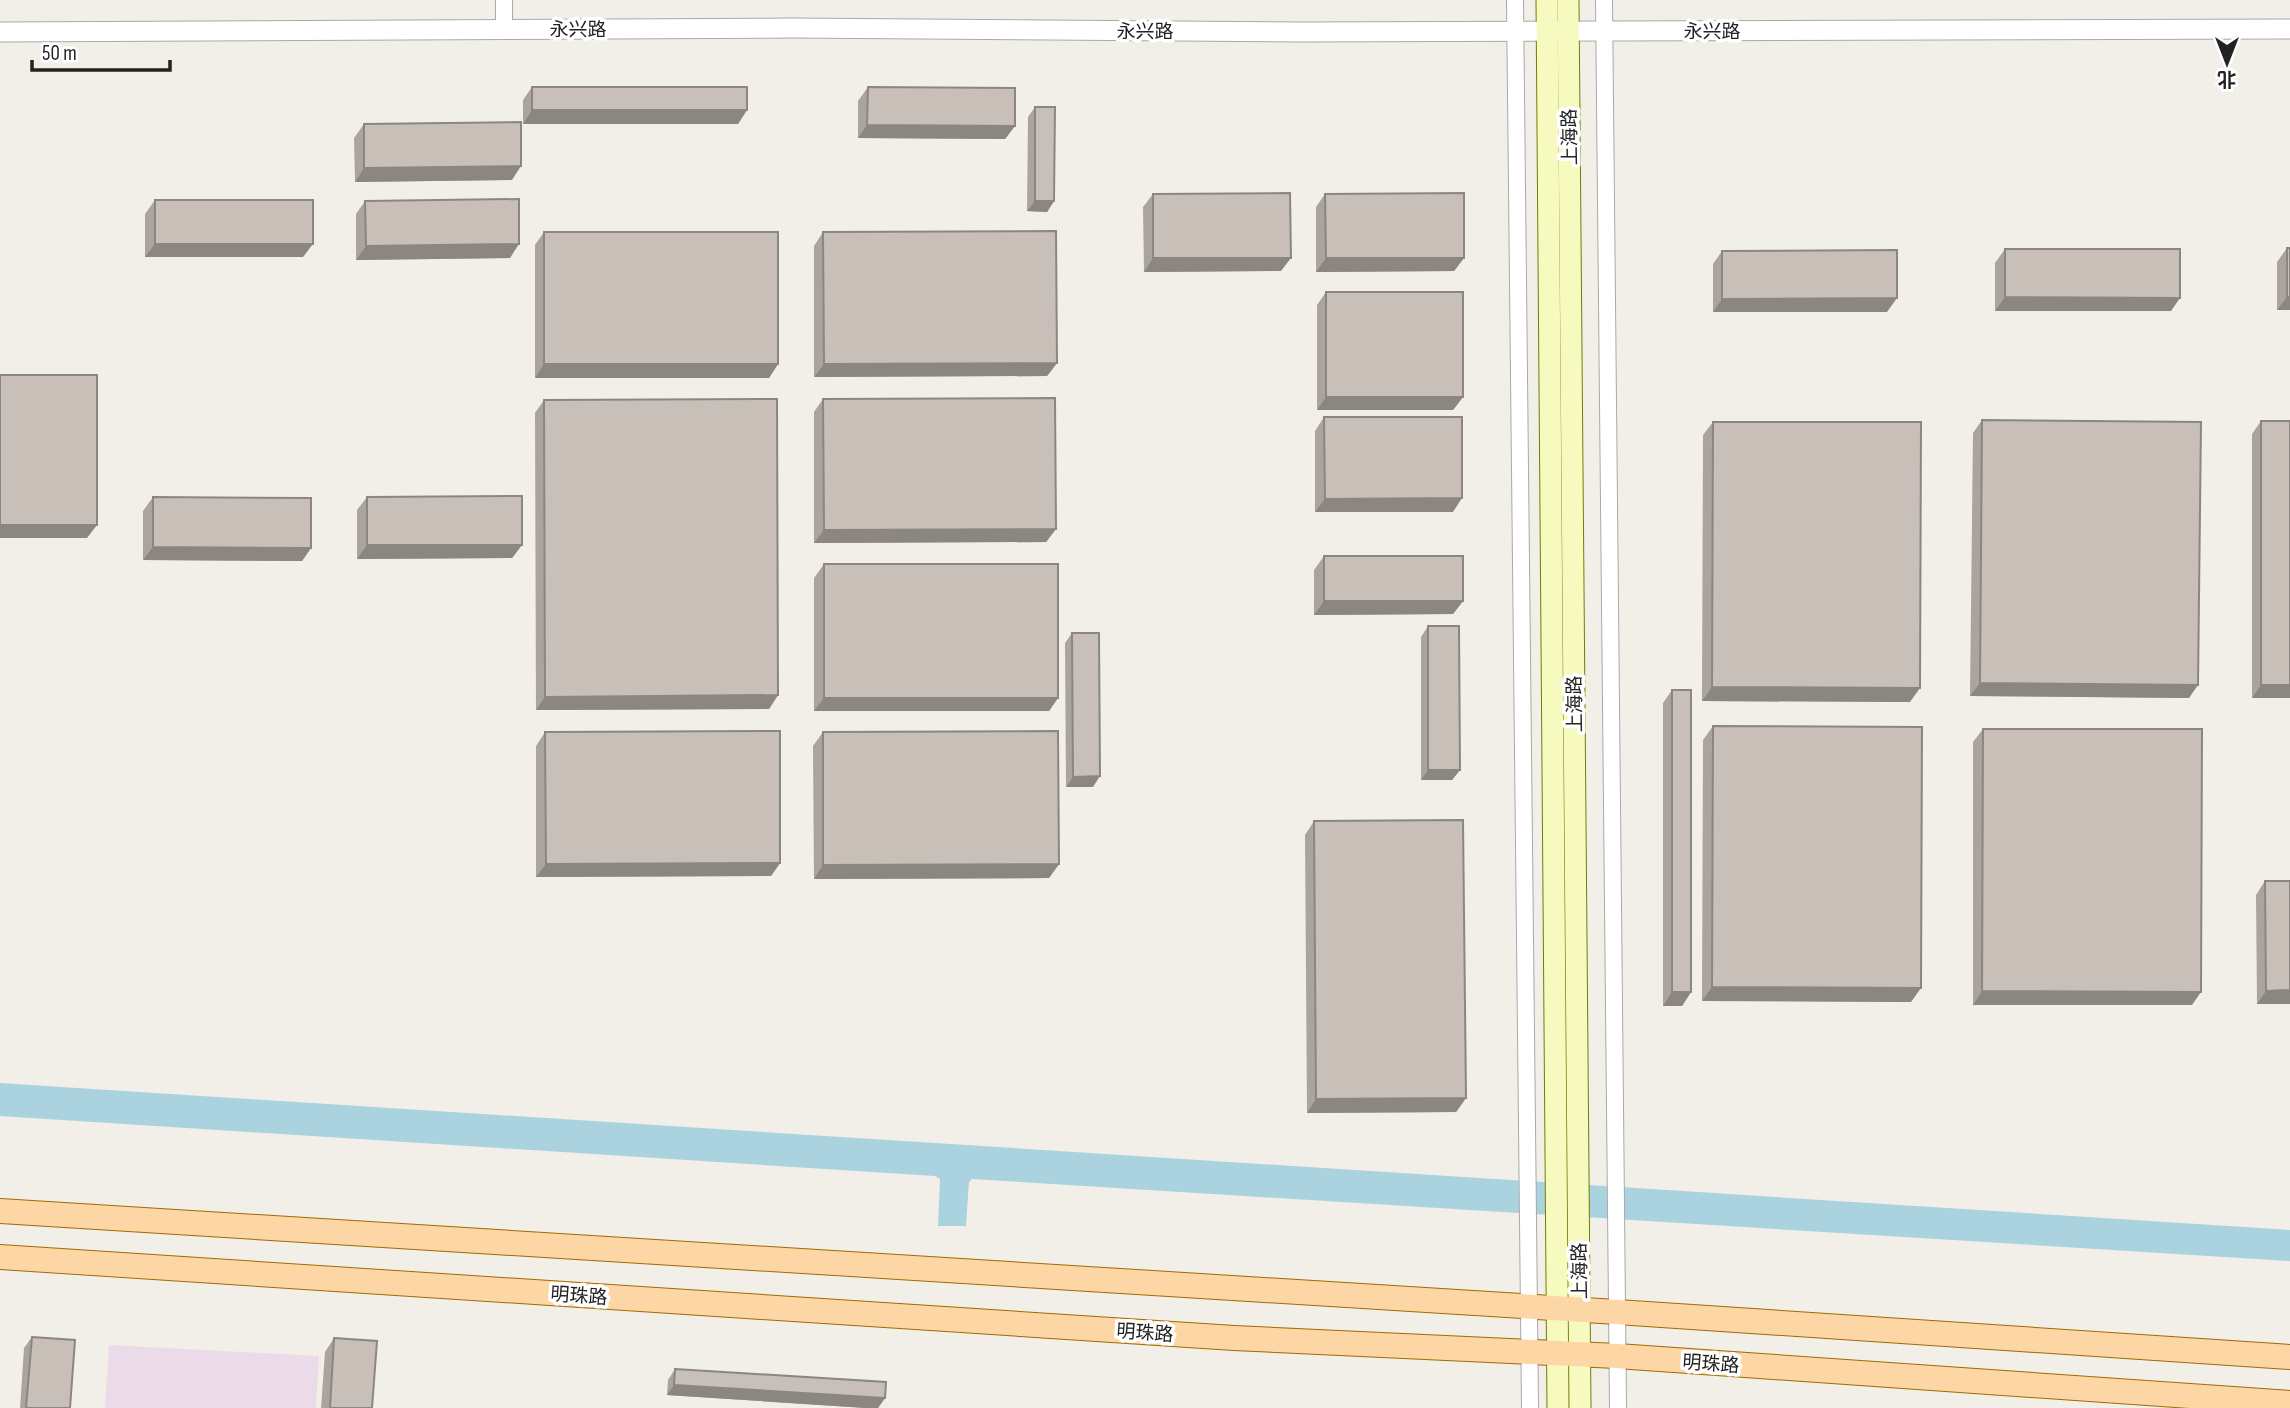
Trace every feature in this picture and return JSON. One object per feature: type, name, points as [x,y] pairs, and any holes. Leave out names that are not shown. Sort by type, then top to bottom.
[{"type":"main road","name":"上海路","points":[[1547,0],[1558,31]]},
{"type":"main road","name":"上海路","points":[[1558,1408],[1568,1354],[1568,1309],[1558,31],[1568,0]]},
{"type":"main road","points":[[0,1211],[2290,1357]]},
{"type":"main road","name":"明珠路","points":[[0,1257],[1234,1338],[1617,1356],[2290,1403]]},
{"type":"main road","name":"上海路","points":[[1568,1354],[1580,1408]]},
{"type":"street","points":[[504,0],[504,29]]},
{"type":"street","points":[[1515,0],[1530,1408]]},
{"type":"street","points":[[1604,0],[1618,1408]]},
{"type":"street","name":"永兴路","points":[[0,32],[504,29],[2290,29]]},
{"type":"shaded area","points":[[109,1345],[319,1356],[316,1408],[105,1408]]},
{"type":"water","points":[[0,1083],[2290,1230],[2290,1261],[972,1179],[969,1182],[966,1226],[938,1226],[940,1179],[935,1176],[0,1116]]},
{"type":"building","points":[[532,87],[747,87],[747,110],[532,110]]},
{"type":"building","points":[[868,87],[1015,88],[1015,126],[867,125]]},
{"type":"building","points":[[1035,107],[1055,107],[1054,201],[1035,201]]},
{"type":"building","points":[[521,122],[521,166],[364,168],[364,124]]},
{"type":"building","points":[[1290,193],[1291,258],[1153,258],[1153,194]]},
{"type":"building","points":[[1464,193],[1464,258],[1326,258],[1325,194]]},
{"type":"building","points":[[519,199],[519,244],[366,246],[365,201]]},
{"type":"building","points":[[155,200],[313,200],[313,244],[155,244]]},
{"type":"building","points":[[1056,231],[1057,363],[824,364],[823,232]]},
{"type":"building","points":[[544,232],[778,232],[778,364],[544,364]]},
{"type":"building","points":[[2287,248],[2290,248],[2290,297],[2287,297]]},
{"type":"building","points":[[2005,249],[2180,249],[2180,298],[2005,297]]},
{"type":"building","points":[[1897,250],[1897,298],[1722,299],[1722,251]]},
{"type":"building","points":[[1326,292],[1463,292],[1463,397],[1326,397]]},
{"type":"building","points":[[0,375],[97,375],[97,525],[0,525]]},
{"type":"building","points":[[1055,398],[1056,529],[824,530],[823,399]]},
{"type":"building","points":[[777,399],[778,695],[545,697],[544,400]]},
{"type":"building","points":[[1324,417],[1462,417],[1462,498],[1325,499]]},
{"type":"building","points":[[1982,420],[2201,422],[2198,685],[1980,683]]},
{"type":"building","points":[[2261,421],[2290,421],[2290,685],[2261,685]]},
{"type":"building","points":[[1713,422],[1921,422],[1920,688],[1712,687]]},
{"type":"building","points":[[522,496],[522,545],[367,545],[367,497]]},
{"type":"building","points":[[153,497],[311,498],[311,548],[153,547]]},
{"type":"building","points":[[1324,556],[1463,556],[1463,601],[1324,601]]},
{"type":"building","points":[[824,564],[1058,564],[1058,698],[824,698]]},
{"type":"building","points":[[1428,626],[1459,626],[1460,770],[1428,770]]},
{"type":"building","points":[[1072,633],[1099,633],[1100,776],[1073,777]]},
{"type":"building","points":[[1672,690],[1691,690],[1691,992],[1672,992]]},
{"type":"building","points":[[1713,726],[1922,727],[1921,988],[1712,987]]},
{"type":"building","points":[[1983,729],[2202,729],[2201,992],[1982,991]]},
{"type":"building","points":[[780,731],[780,863],[546,864],[545,732]]},
{"type":"building","points":[[1058,731],[1059,864],[823,865],[823,732]]},
{"type":"building","points":[[1463,820],[1466,1098],[1316,1099],[1314,821]]},
{"type":"building","points":[[2265,881],[2290,881],[2290,990],[2266,991]]},
{"type":"building","points":[[32,1337],[75,1340],[70,1408],[26,1408]]},
{"type":"building","points":[[334,1338],[377,1341],[372,1408],[330,1408]]},
{"type":"building","points":[[675,1369],[886,1382],[885,1398],[674,1385]]}]
